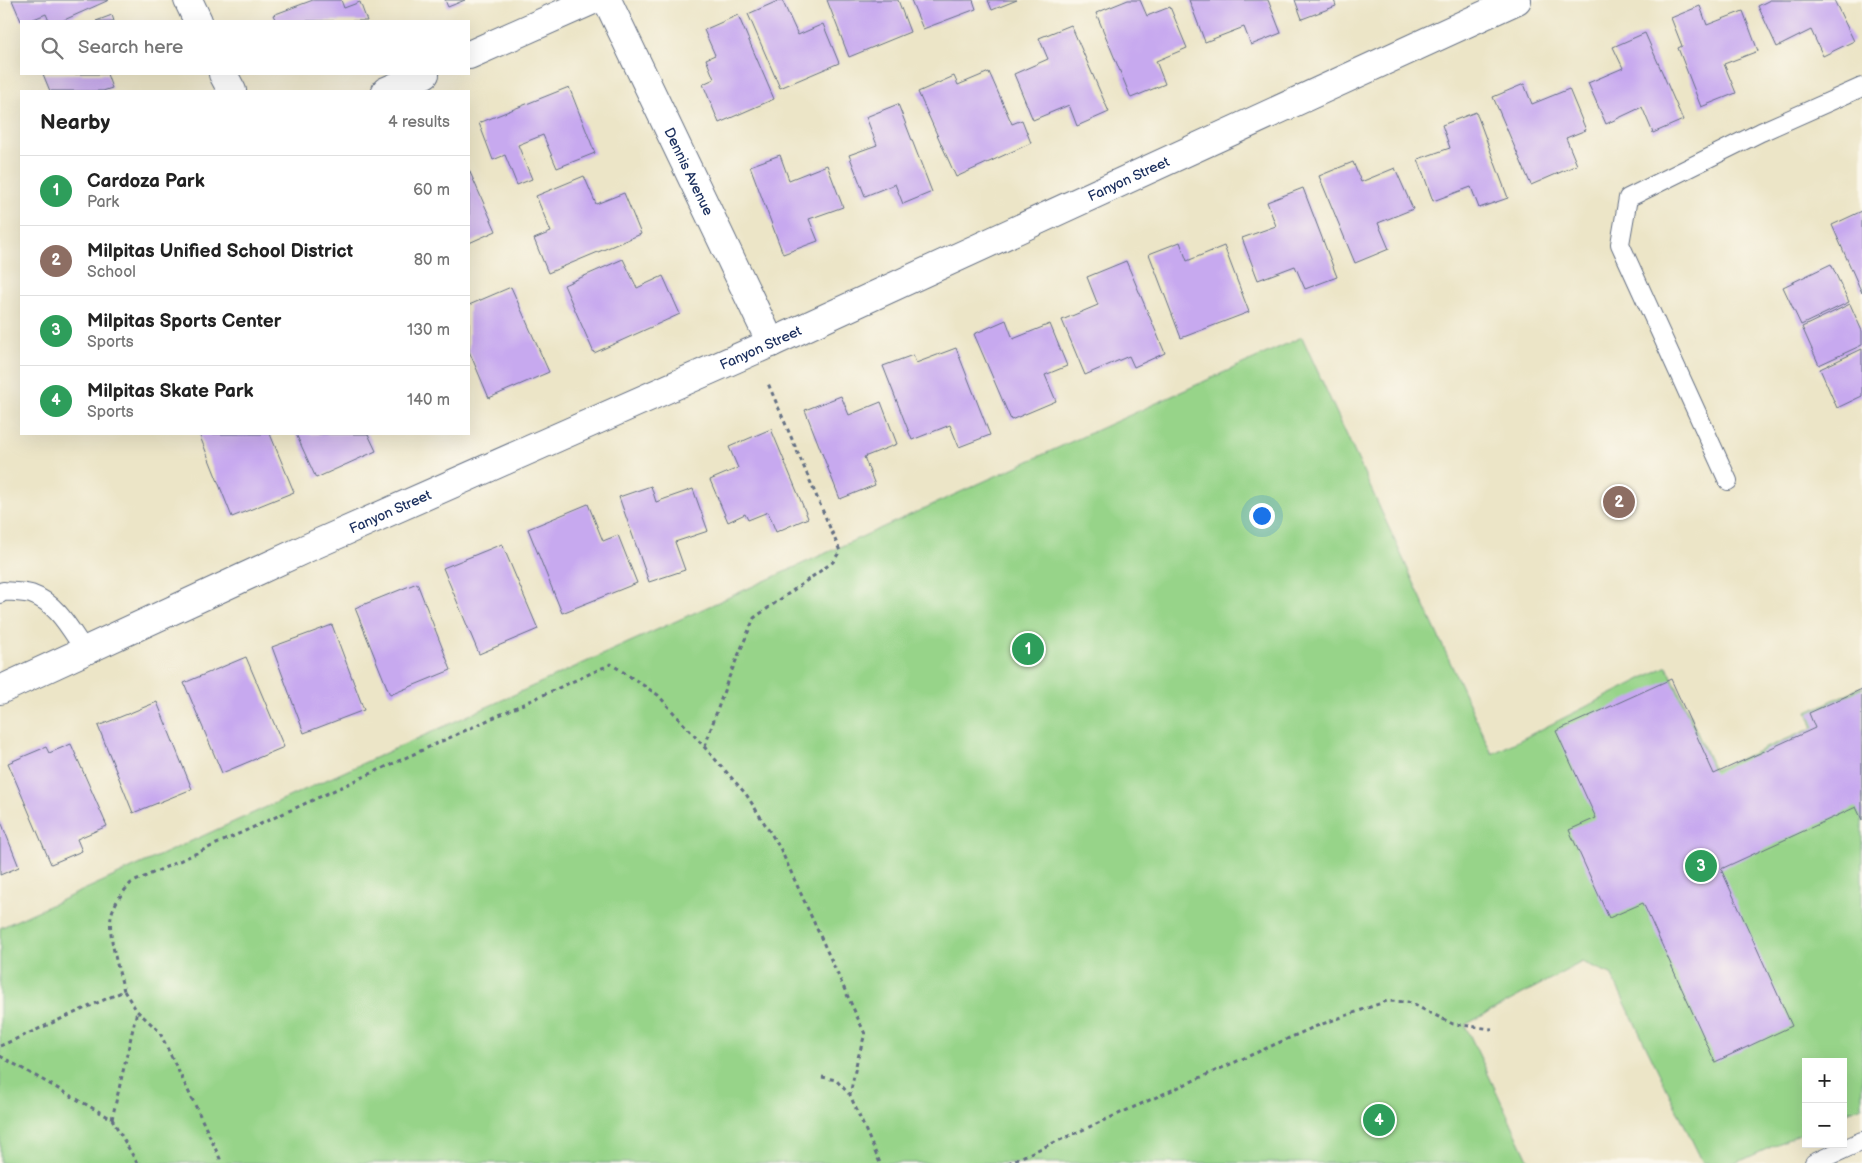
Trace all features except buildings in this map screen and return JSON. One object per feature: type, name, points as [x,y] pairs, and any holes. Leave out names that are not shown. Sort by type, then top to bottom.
[{"type":"street","points":[[188,0],[198,20]]},
{"type":"street","points":[[470,55],[594,0]]},
{"type":"street","name":"Dennis Avenue","points":[[607,0],[771,343]]},
{"type":"street","name":"Fanyon Street","points":[[0,690],[314,545],[771,343],[1517,0]]},
{"type":"street","points":[[224,75],[232,90]]},
{"type":"street","points":[[388,90],[424,75]]},
{"type":"lane","points":[[1728,481],[1620,244],[1628,198],[1761,132],[1862,87]]},
{"type":"lane","points":[[0,594],[3,591],[29,594],[49,603],[66,622],[85,651]]},
{"type":"lane","points":[[1814,1163],[1832,1159],[1862,1141]]},
{"type":"path","points":[[705,746],[727,682],[754,618],[833,562],[840,551],[767,380]]},
{"type":"path","points":[[222,1163],[198,1109],[158,1031],[137,1010],[124,991],[113,944],[111,916],[120,896],[131,883],[611,664],[658,695],[705,746],[746,794],[780,848],[865,1034],[856,1061],[850,1095]]},
{"type":"path","points":[[0,1046],[124,991]]},
{"type":"path","points":[[1008,1163],[1314,1027],[1387,1001],[1408,1002],[1453,1024],[1492,1029]]},
{"type":"path","points":[[112,1119],[137,1010]]},
{"type":"path","points":[[0,1056],[112,1119],[137,1163]]},
{"type":"path","points":[[822,1077],[836,1080],[850,1095],[880,1163]]},
{"type":"green space","points":[[1302,337],[1492,754],[1667,666],[1714,770],[1813,728],[1807,712],[1862,687],[1862,1106],[1847,1112],[1847,1058],[1802,1058],[1802,1133],[1736,1163],[1703,1163],[1611,974],[1582,962],[1465,1025],[1530,1163],[0,1163],[0,928]]},
{"type":"place","name":"Milpitas Unified School District","points":[[1619,502]]},
{"type":"place","name":"Cardoza Park","points":[[1028,649]]},
{"type":"place","name":"Milpitas Sports Center","points":[[1701,866]]},
{"type":"place","name":"Milpitas Skate Park","points":[[1379,1120]]}]
